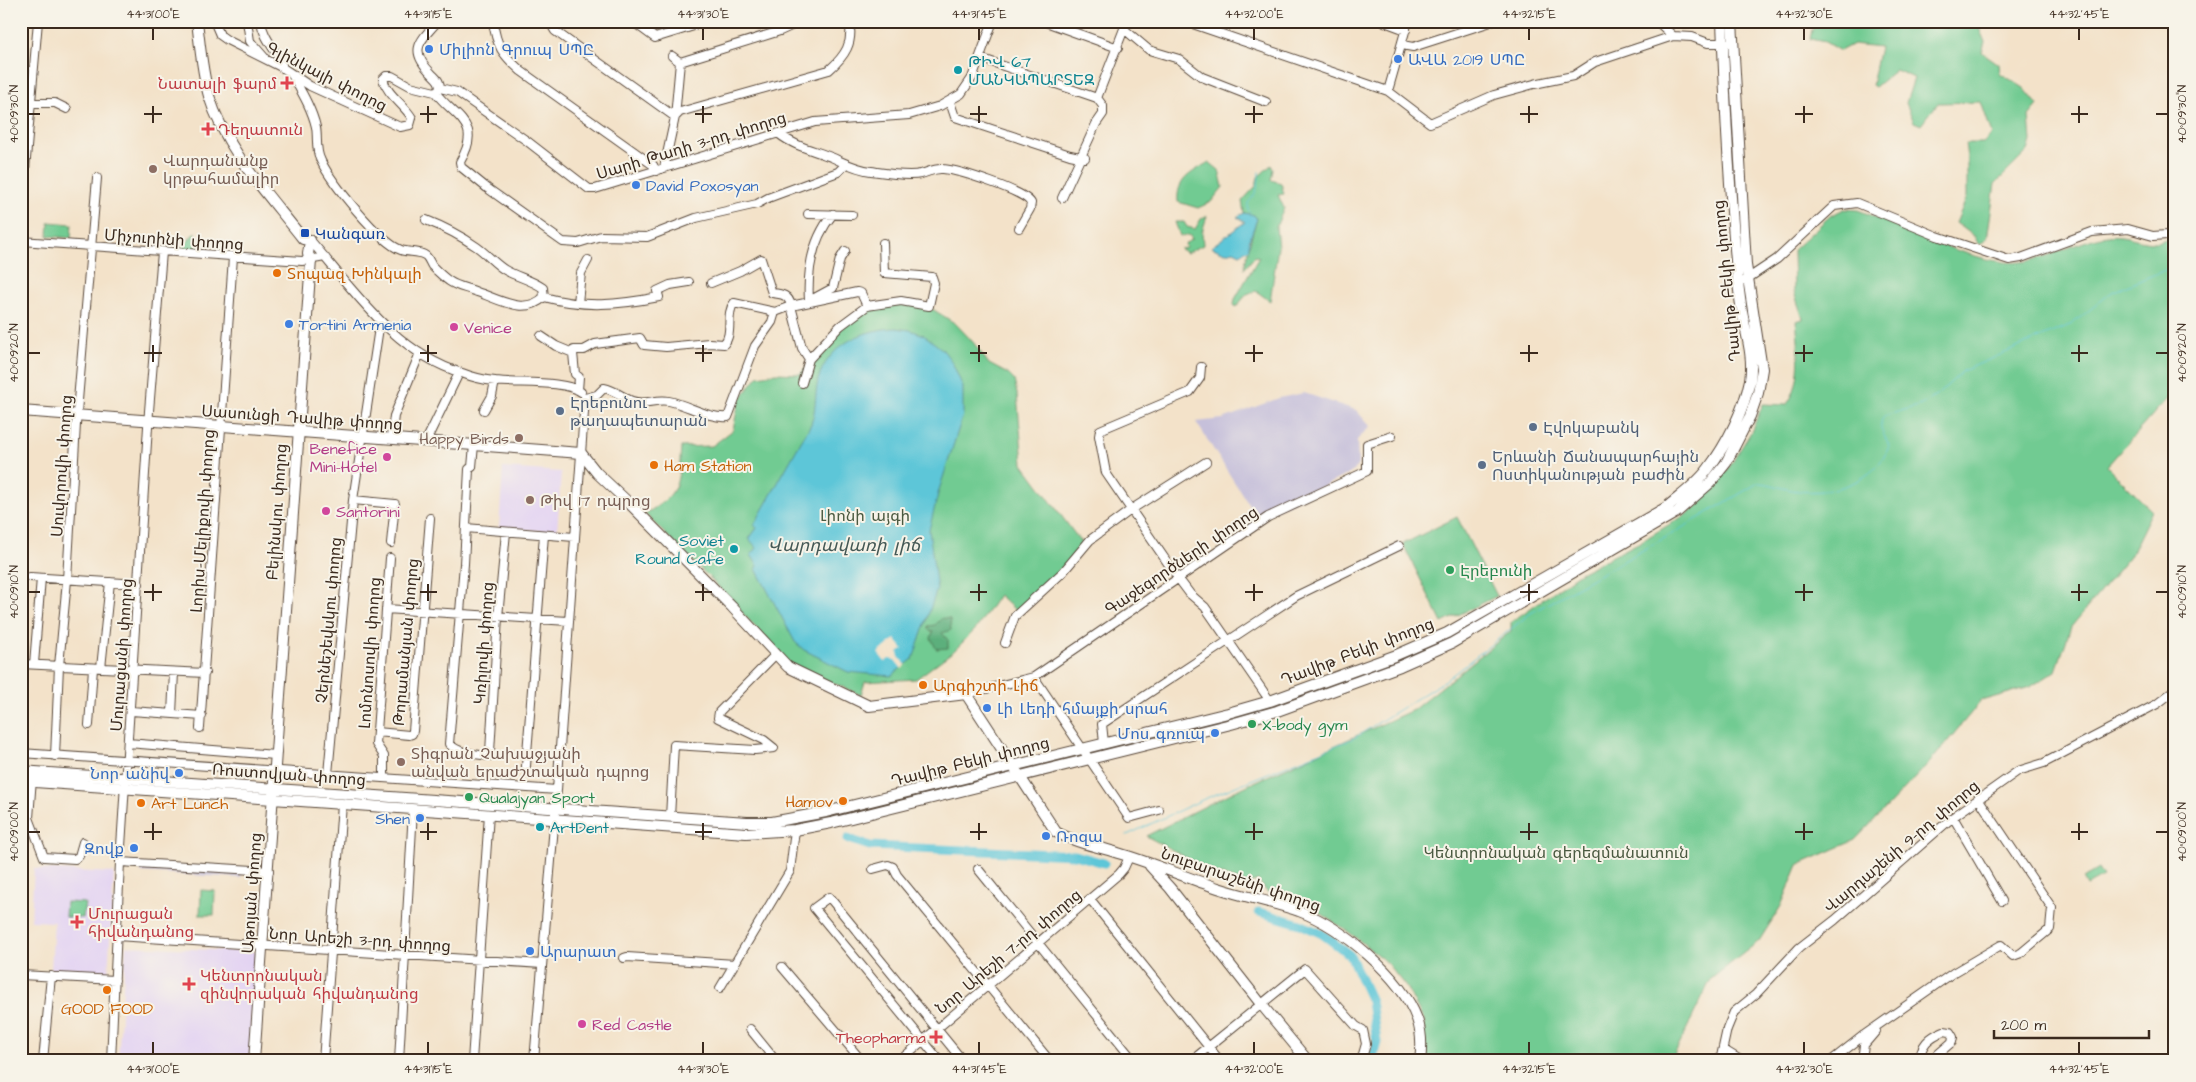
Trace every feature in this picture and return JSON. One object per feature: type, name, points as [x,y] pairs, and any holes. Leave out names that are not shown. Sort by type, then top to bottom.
[{"type":"main road","points":[[197,21],[204,76],[218,120],[234,150],[252,174],[303,239],[310,240]]},
{"type":"main road","points":[[203,21],[209,81],[222,121],[237,149],[253,172],[310,240]]},
{"type":"main road","name":"Դավիթ Բեկի փողոց","points":[[555,813],[746,833],[795,830],[839,821],[1277,711],[1400,666],[1452,643],[1677,512],[1710,483],[1726,464],[1740,438],[1758,393],[1762,374],[1762,361],[1748,278],[1728,43],[1722,21]]},
{"type":"main road","name":"Դավիթ Բեկի փողոց","points":[[555,813],[747,822],[796,818],[1228,713],[1270,701],[1394,656],[1447,633],[1667,507],[1688,490],[1708,469],[1730,434],[1750,380],[1751,356],[1738,285],[1728,43],[1732,21]]},
{"type":"main road","name":"Բելինսկու փողոց","points":[[273,788],[297,432],[311,260],[308,254],[310,240]]},
{"type":"main road","name":"Սասունցի Դավիթ փողոց","points":[[21,411],[426,441],[584,456]]},
{"type":"main road","points":[[584,456],[597,473],[651,525],[788,668],[869,706],[966,694]]},
{"type":"main road","name":"Նուբարաշենի փողոց","points":[[966,694],[1056,832],[1067,838],[1129,857],[1184,877],[1299,911],[1319,920],[1362,951],[1398,986],[1413,1011],[1420,1031],[1420,1061]]},
{"type":"main road","name":"Ռոստովյան փողոց","points":[[21,771],[32,776],[273,788],[555,813]]},
{"type":"main road","name":"Ռոստովյան փողոց","points":[[21,781],[32,776]]},
{"type":"main road","name":"Ռոստովյան փողոց","points":[[126,782],[272,799],[489,814],[555,813]]},
{"type":"main road","name":"Աթոյան փողոց","points":[[254,1061],[269,871],[273,788]]},
{"type":"main road","points":[[1147,863],[1170,888],[1308,1061]]},
{"type":"main road","points":[[1170,888],[1184,877]]},
{"type":"street","points":[[21,216],[38,21]]},
{"type":"street","name":"Գլինկայի փողոց","points":[[214,21],[220,35],[283,68],[292,75],[400,128],[410,125],[412,118],[385,87],[383,79],[386,76],[392,76],[410,86],[437,90]]},
{"type":"street","points":[[247,21],[250,41],[267,60]]},
{"type":"street","points":[[261,21],[262,31],[278,55],[283,68]]},
{"type":"street","points":[[493,21],[495,38],[508,59],[521,71],[653,165],[656,170]]},
{"type":"street","points":[[632,21],[655,38],[710,21]]},
{"type":"street","points":[[680,62],[780,31],[797,21]]},
{"type":"street","points":[[675,117],[680,112],[829,70],[844,56],[850,45],[852,34],[849,21]]},
{"type":"street","points":[[993,21],[972,78],[961,94],[950,102],[955,117],[1084,158]]},
{"type":"street","points":[[1043,21],[1118,48]]},
{"type":"street","points":[[1184,21],[1388,91],[1430,123],[1494,95],[1573,76],[1595,62],[1673,36],[1692,37],[1708,43],[1728,43]]},
{"type":"street","points":[[1382,21],[1407,25],[1388,91]]},
{"type":"street","points":[[1402,45],[1413,47],[1494,21]]},
{"type":"street","points":[[1657,21],[1673,36]]},
{"type":"street","points":[[548,22],[555,31],[675,117]]},
{"type":"street","points":[[434,23],[419,47],[418,56],[421,63],[438,80],[437,90],[466,124],[469,146],[460,162],[461,167],[486,188],[563,242],[578,243],[600,236],[647,237],[696,218],[757,204],[768,198],[838,172],[845,165]]},
{"type":"street","points":[[1097,98],[1118,48],[1125,25],[1149,50],[1179,59],[1202,77],[1266,102]]},
{"type":"street","points":[[672,56],[680,62]]},
{"type":"street","points":[[980,58],[1097,98],[1103,106],[1103,114],[1096,124],[1084,158],[1062,198]]},
{"type":"street","points":[[664,168],[675,117],[680,62]]},
{"type":"street","points":[[292,75],[316,128],[316,141],[320,160],[346,198],[370,225],[402,250],[421,253],[428,257],[431,264],[450,282],[464,288],[511,305],[538,303],[544,297],[544,288],[538,284],[504,270],[478,248],[456,236],[447,228],[426,220]]},
{"type":"street","name":"Սարի Թաղի 3-րդ փողոց","points":[[437,90],[458,92],[527,141],[589,189],[815,122],[909,115],[950,102]]},
{"type":"street","points":[[30,103],[55,102],[67,108]]},
{"type":"street","points":[[779,134],[788,141],[833,158],[845,165],[870,171],[921,174],[930,170],[941,169],[976,177],[1029,198],[1031,203],[1030,209],[1019,228]]},
{"type":"street","name":"Սուվորովի փողոց","points":[[55,756],[59,666],[67,580],[77,415],[93,246],[97,178]]},
{"type":"street","points":[[1738,285],[1777,259],[1834,206],[1846,203],[1857,203],[1937,236],[2009,260],[2022,258],[2092,232],[2128,229],[2153,236],[2168,235],[2175,232]]},
{"type":"street","points":[[808,214],[852,215]]},
{"type":"street","points":[[809,301],[809,264],[825,224],[834,214]]},
{"type":"street","points":[[310,240],[380,321],[420,353],[459,373],[495,382],[567,386],[578,390],[585,398],[584,456],[574,537],[557,790],[534,1061]]},
{"type":"street","name":"Միչուրինի փողոց","points":[[21,241],[302,261],[325,257]]},
{"type":"street","points":[[802,383],[809,360],[840,326],[867,306],[901,301],[929,306],[934,283],[932,277],[884,273],[883,243]]},
{"type":"street","points":[[573,353],[574,350],[584,350],[594,344],[640,338],[644,345],[656,347],[724,344],[728,339],[731,308],[734,303],[775,312],[809,301],[833,288],[840,259],[845,251]]},
{"type":"street","name":"Մուրացանի փողոց","points":[[111,1061],[120,862],[134,670],[148,420],[162,252]]},
{"type":"street","name":"Լորիս-Մելիքովի փողոց","points":[[200,728],[234,257]]},
{"type":"street","points":[[711,283],[740,271],[761,259],[772,293],[786,296],[790,300],[802,348],[809,360]]},
{"type":"street","points":[[578,303],[580,273],[588,260]]},
{"type":"street","points":[[544,297],[578,303],[625,304],[659,297],[657,291],[670,285],[689,282]]},
{"type":"street","points":[[809,301],[823,301],[858,292],[862,293],[867,306]]},
{"type":"street","points":[[585,398],[597,395],[604,388],[612,389],[632,401],[645,404],[662,399],[683,404],[718,417],[728,417],[755,346],[772,322],[775,312]]},
{"type":"street","name":"Չերնեշեվսկու փողոց","points":[[328,774],[354,500],[380,321]]},
{"type":"street","points":[[541,336],[556,346],[573,353]]},
{"type":"street","points":[[391,439],[394,416],[420,353]]},
{"type":"street","points":[[573,353],[575,374],[579,377],[578,390]]},
{"type":"street","points":[[1201,367],[1200,378],[1190,392],[1100,430],[1099,436],[1106,473],[1178,578],[1190,594],[1205,607],[1270,701]]},
{"type":"street","points":[[426,441],[459,373]]},
{"type":"street","points":[[484,410],[492,396],[495,382]]},
{"type":"street","name":"Գաջեգործների փողոց","points":[[966,694],[1034,676],[1268,517],[1367,471],[1367,444],[1392,436]]},
{"type":"street","points":[[459,614],[469,469],[472,467],[474,445]]},
{"type":"street","points":[[1005,642],[1015,616],[1063,572],[1090,540],[1132,509],[1206,462]]},
{"type":"street","points":[[354,500],[395,504],[391,543]]},
{"type":"street","name":"Թորամանյան փողոց","points":[[377,732],[412,734],[430,518]]},
{"type":"street","points":[[466,528],[574,537]]},
{"type":"street","name":"Կռիլովի փողոց","points":[[459,614],[449,744],[457,750],[489,756],[498,616],[506,532]]},
{"type":"street","points":[[526,766],[544,535]]},
{"type":"street","points":[[1104,743],[1102,724],[1296,596],[1399,546]]},
{"type":"street","name":"Լոմոնոսովի փողոց","points":[[384,778],[385,761],[382,752],[376,744],[390,558]]},
{"type":"street","points":[[30,577],[139,584]]},
{"type":"street","points":[[34,664],[41,578]]},
{"type":"street","points":[[90,726],[110,582]]},
{"type":"street","points":[[386,608],[568,621]]},
{"type":"street","points":[[670,817],[674,745],[755,750],[774,748],[764,740],[718,718],[720,712],[776,654]]},
{"type":"street","points":[[21,664],[205,673]]},
{"type":"street","points":[[172,714],[174,672]]},
{"type":"street","points":[[1034,676],[1129,818],[1159,810]]},
{"type":"street","name":"Վարդաշենի 9-րդ փողոց","points":[[1720,1061],[1724,1050],[1727,1029],[1734,1012],[1756,994],[1799,948],[1835,920],[1952,817],[2018,771],[2044,763],[2157,704],[2175,690]]},
{"type":"street","points":[[131,711],[202,716]]},
{"type":"street","points":[[128,743],[275,755]]},
{"type":"street","points":[[216,750],[216,766]]},
{"type":"street","points":[[21,754],[128,759],[557,790]]},
{"type":"street","points":[[32,776],[30,818],[44,857],[75,859],[80,856],[83,842]]},
{"type":"street","points":[[1831,1061],[1864,1035],[1953,973],[2001,944],[2013,956],[2021,953],[2050,929],[2052,908],[1978,798]]},
{"type":"street","points":[[324,1061],[342,804]]},
{"type":"street","points":[[399,1061],[413,809]]},
{"type":"street","points":[[472,1061],[489,814]]},
{"type":"street","points":[[1952,817],[2002,901]]},
{"type":"street","points":[[720,988],[790,871],[795,830]]},
{"type":"street","name":"Նոր Արեշի 7-րդ փողոց","points":[[899,1061],[987,984],[1090,899],[1124,868],[1129,857]]},
{"type":"street","points":[[120,862],[269,871]]},
{"type":"street","points":[[873,869],[888,865],[893,867],[1050,1061]]},
{"type":"street","points":[[978,869],[1134,1061]]},
{"type":"street","points":[[940,1061],[814,908],[828,897],[938,1028],[963,1061]]},
{"type":"street","points":[[1090,899],[1220,1061]]},
{"type":"street","name":"Նոր Արեշի 3-րդ փողոց","points":[[117,936],[542,964]]},
{"type":"street","points":[[624,958],[735,964]]},
{"type":"street","points":[[782,967],[862,1061]]},
{"type":"street","points":[[1191,1061],[1305,969],[1356,1026],[1364,1030],[1366,1044],[1360,1061]]},
{"type":"street","points":[[21,975],[115,980]]},
{"type":"street","points":[[43,1061],[51,976]]},
{"type":"street","points":[[1862,1061],[1864,1045],[1870,1036],[1939,987]]},
{"type":"street","points":[[750,1029],[776,1061]]},
{"type":"street","points":[[1920,1061],[1920,1051],[1926,1041],[1944,1030],[1950,1032],[1953,1037],[1952,1042],[1930,1061]]},
{"type":"street","points":[[1724,1050],[1742,1061]]},
{"type":"shaded area","points":[[1304,393],[1356,410],[1370,426],[1357,440],[1358,464],[1354,471],[1258,519],[1196,422],[1223,419],[1279,398]]},
{"type":"shaded area","name":"Թիվ 17 դպրոց","points":[[503,468],[561,472],[557,532],[499,528]]},
{"type":"shaded area","points":[[142,867],[242,872],[241,878],[141,872]]},
{"type":"shaded area","name":"Մուրացան հիվանդանոց","points":[[34,869],[114,873],[108,974],[51,971],[54,922],[31,921]]},
{"type":"shaded area","name":"Կենտրոնական զինվորական հիվանդանոց","points":[[126,946],[256,952],[249,1061],[118,1061]]},
{"type":"green space","points":[[1819,21],[1976,21],[1985,42],[1982,52],[1999,64],[2000,73],[2024,88],[2038,105],[2029,116],[2031,141],[2028,151],[1995,184],[1987,239],[1979,245],[1974,236],[1956,223],[1967,197],[1965,143],[1983,143],[1992,134],[1981,102],[1938,103],[1921,125],[1914,122],[1906,103],[1914,78],[1896,70],[1875,87],[1872,85],[1880,47],[1853,44],[1840,51],[1825,42],[1810,39],[1812,30]]},
{"type":"green space","points":[[1209,162],[1219,170],[1223,187],[1211,202],[1198,208],[1178,202],[1179,188],[1182,182],[1191,173]]},
{"type":"green space","points":[[1271,165],[1273,169],[1271,180],[1281,183],[1284,194],[1278,195],[1284,208],[1276,227],[1278,247],[1270,301],[1256,291],[1247,294],[1236,307],[1234,305],[1235,299],[1259,257],[1255,256],[1244,269],[1257,219],[1254,215],[1244,213],[1242,201],[1256,186],[1258,177]]},
{"type":"green space","name":"Կենտրոնական գերեզմանատուն","points":[[1844,209],[1858,210],[1939,244],[1985,259],[2004,262],[2031,260],[2101,237],[2123,236],[2156,242],[2175,234],[2175,393],[2172,393],[2107,466],[2152,511],[2130,556],[2071,627],[2056,671],[2030,687],[1981,701],[1932,760],[1855,840],[1798,865],[1781,906],[1759,941],[1711,979],[1670,1061],[1425,1061],[1424,1020],[1406,987],[1386,962],[1350,933],[1316,910],[1267,892],[1258,880],[1249,884],[1216,873],[1146,836],[1235,791],[1413,710],[1511,631],[1511,622],[1580,573],[1640,542],[1695,509],[1728,469],[1751,432],[1763,404],[1786,405],[1791,397],[1799,365],[1796,321],[1803,319],[1794,292],[1793,250],[1830,216]]},
{"type":"green space","points":[[1207,216],[1202,232],[1203,245],[1187,253],[1180,249],[1186,248],[1185,244],[1192,239],[1189,235],[1180,236],[1175,222],[1184,222],[1187,227],[1195,229],[1201,219]]},
{"type":"green space","points":[[49,222],[72,224],[71,238],[48,236]]},
{"type":"green space","points":[[195,232],[201,246],[199,249],[182,248]]},
{"type":"green space","name":"Լիոնի այգի","points":[[914,303],[934,310],[956,324],[973,342],[989,364],[1008,374],[1014,380],[1023,464],[1083,545],[1051,580],[1016,611],[999,595],[976,629],[955,650],[916,679],[865,682],[861,695],[789,664],[713,581],[645,514],[665,500],[675,487],[678,480],[681,447],[712,446],[733,430],[739,400],[758,376],[776,373],[800,374],[843,327],[862,312],[882,305]]},
{"type":"green space","name":"Էրեբունի","points":[[1457,517],[1497,596],[1442,623],[1403,544]]},
{"type":"green space","points":[[942,618],[950,619],[951,630],[942,633],[948,640],[948,648],[936,649],[931,638],[933,632],[928,629],[928,626],[935,625]]},
{"type":"green space","points":[[2098,869],[2103,877],[2087,886],[2083,878]]},
{"type":"green space","points":[[201,890],[215,891],[214,915],[200,915]]},
{"type":"green space","points":[[66,902],[85,903],[83,918],[65,917]]},
{"type":"water","points":[[1244,213],[1254,215],[1257,219],[1249,241],[1249,249],[1240,254],[1234,251],[1225,253],[1211,247],[1245,222],[1237,217]]},
{"type":"water","name":"Վարդավառի լիճ","points":[[896,328],[924,335],[943,350],[952,362],[963,387],[963,415],[939,490],[929,530],[937,589],[913,659],[891,676],[848,672],[804,650],[795,642],[756,569],[758,566],[751,555],[757,548],[749,539],[757,528],[754,525],[811,424],[818,380],[825,363],[841,346],[861,335],[873,331]]},
{"type":"pier","points":[[895,639],[903,649],[898,652],[899,657],[906,665],[902,669],[895,660],[889,659],[885,662],[878,653]]},
{"type":"waterway","points":[[1251,214],[1248,210],[1248,203],[1257,189],[1259,172]]},
{"type":"waterway","points":[[1670,535],[1758,483],[1812,492],[1839,488],[1864,477],[1875,468],[1889,446],[1881,428],[1884,416],[1921,405],[1936,396],[1963,371],[2072,324],[2112,292],[2170,268],[2175,268]]},
{"type":"waterway","points":[[1127,835],[1202,800],[1354,738],[1446,680],[1531,613],[1668,536]]},
{"type":"waterway","points":[[848,839],[870,846],[1075,855],[1104,863]]},
{"type":"waterway","points":[[1259,912],[1300,924],[1322,934],[1350,955],[1371,1001],[1377,1042],[1372,1061]]},
{"type":"place","name":"Միլիոն Գրուպ ՍՊԸ","points":[[429,49]]},
{"type":"place","name":"ԱՎԱ 2019 ՍՊԸ","points":[[1398,59]]},
{"type":"place","name":"ԹԻՎ 67 ՄԱՆԿԱՊԱՐՏԵԶ","points":[[958,70]]},
{"type":"place","name":"Նատալի ֆարմ","points":[[287,83]]},
{"type":"place","name":"Դեղատուն","points":[[208,129]]},
{"type":"place","name":"Վարդանանք կրթահամալիր","points":[[153,169]]},
{"type":"place","name":"David Poxosyan","points":[[636,185]]},
{"type":"place","name":"Կանգառ","points":[[305,233]]},
{"type":"place","name":"Տոպազ Խինկալի","points":[[277,273]]},
{"type":"place","name":"Tortini Armenia","points":[[289,324]]},
{"type":"place","name":"Venice","points":[[454,327]]},
{"type":"place","name":"Էրեբունու թաղապետարան","points":[[560,411]]},
{"type":"place","name":"Էվոկաբանկ","points":[[1533,427]]},
{"type":"place","name":"Happy Birds","points":[[519,438]]},
{"type":"place","name":"Benefice Mini-Hotel","points":[[387,457]]},
{"type":"place","name":"Ham Station","points":[[654,465]]},
{"type":"place","name":"Երևանի Ճանապարհային Ոստիկանության բաժին","points":[[1482,465]]},
{"type":"place","name":"Թիվ 17 դպրոց","points":[[530,500]]},
{"type":"place","name":"Santorini","points":[[326,511]]},
{"type":"place","name":"Soviet Round Cafe","points":[[734,549]]},
{"type":"place","name":"Էրեբունի","points":[[1450,570]]},
{"type":"place","name":"Արգիշտի Լիճ","points":[[923,685]]},
{"type":"place","name":"Լի Լեդի հմայքի սրահ","points":[[987,708]]},
{"type":"place","name":"X-body gym","points":[[1252,724]]},
{"type":"place","name":"Մոս գռուպ","points":[[1215,733]]},
{"type":"place","name":"Տիգրան Չախաջյանի անվան երաժշտական դպրոց","points":[[401,762]]},
{"type":"place","name":"Նոր անիվ","points":[[179,773]]},
{"type":"place","name":"Qualajyan Sport","points":[[469,797]]},
{"type":"place","name":"Hamov","points":[[843,801]]},
{"type":"place","name":"Art Lunch","points":[[141,803]]},
{"type":"place","name":"Shen","points":[[420,818]]},
{"type":"place","name":"ArtDent","points":[[540,827]]},
{"type":"place","name":"Ռոզա","points":[[1046,836]]},
{"type":"place","name":"Զովք","points":[[134,848]]},
{"type":"place","name":"Մուրացան հիվանդանոց","points":[[77,922]]},
{"type":"place","name":"Արարատ","points":[[530,951]]},
{"type":"place","name":"Կենտրոնական զինվորական հիվանդանոց","points":[[189,984]]},
{"type":"place","name":"GOOD FOOD","points":[[107,990]]},
{"type":"place","name":"Red Castle","points":[[582,1024]]},
{"type":"place","name":"Theopharma","points":[[936,1037]]}]
